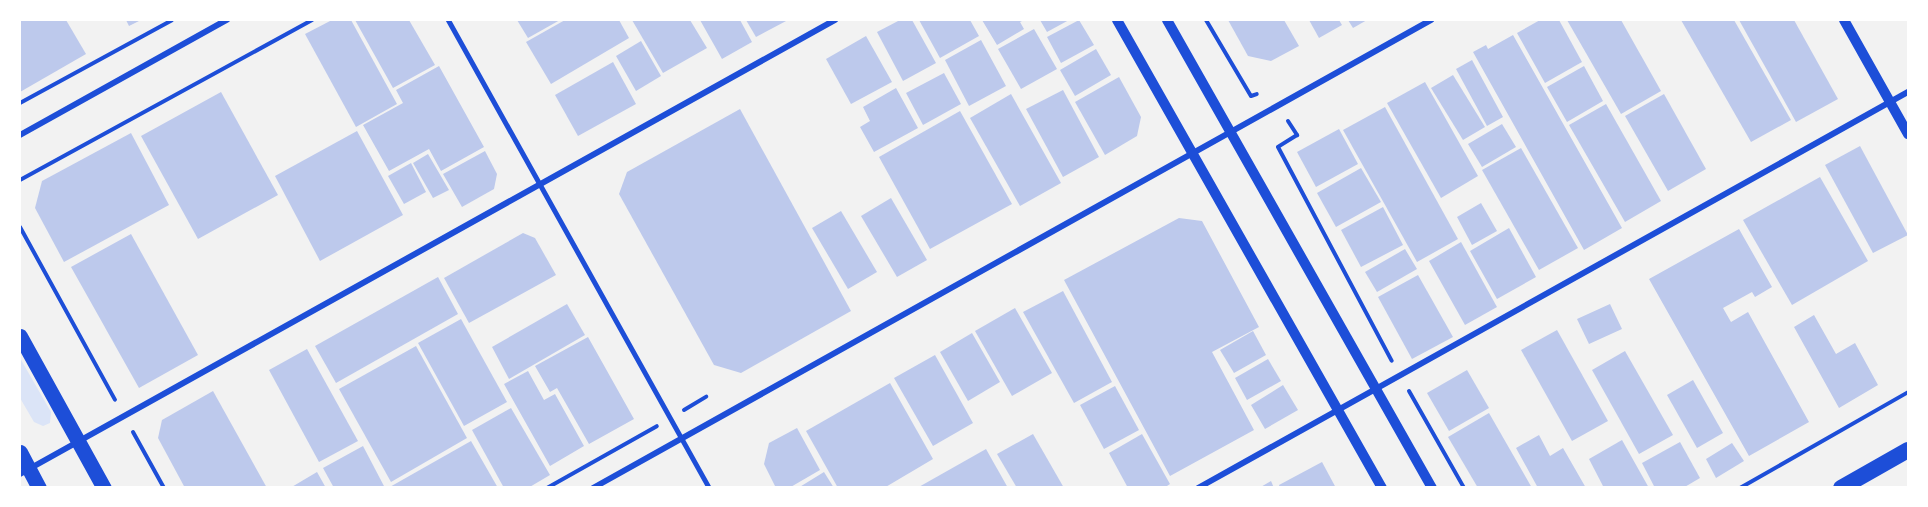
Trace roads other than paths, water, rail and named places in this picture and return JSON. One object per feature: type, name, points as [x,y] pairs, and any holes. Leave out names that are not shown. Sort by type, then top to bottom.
[{"type":"highway","points":[[1841,488],[1908,450]]},
{"type":"main road","points":[[20,336],[104,488]]},
{"type":"main road","points":[[20,452],[24,471],[39,488]]},
{"type":"street","points":[[20,135],[227,20]]},
{"type":"street","points":[[448,20],[709,488]]},
{"type":"street","points":[[24,471],[835,20]]},
{"type":"street","points":[[1117,20],[1382,488]]},
{"type":"street","points":[[1167,20],[1432,488]]},
{"type":"street","points":[[593,488],[1431,20]]},
{"type":"street","points":[[1844,20],[1908,134]]},
{"type":"street","points":[[1198,488],[1908,92]]}]
